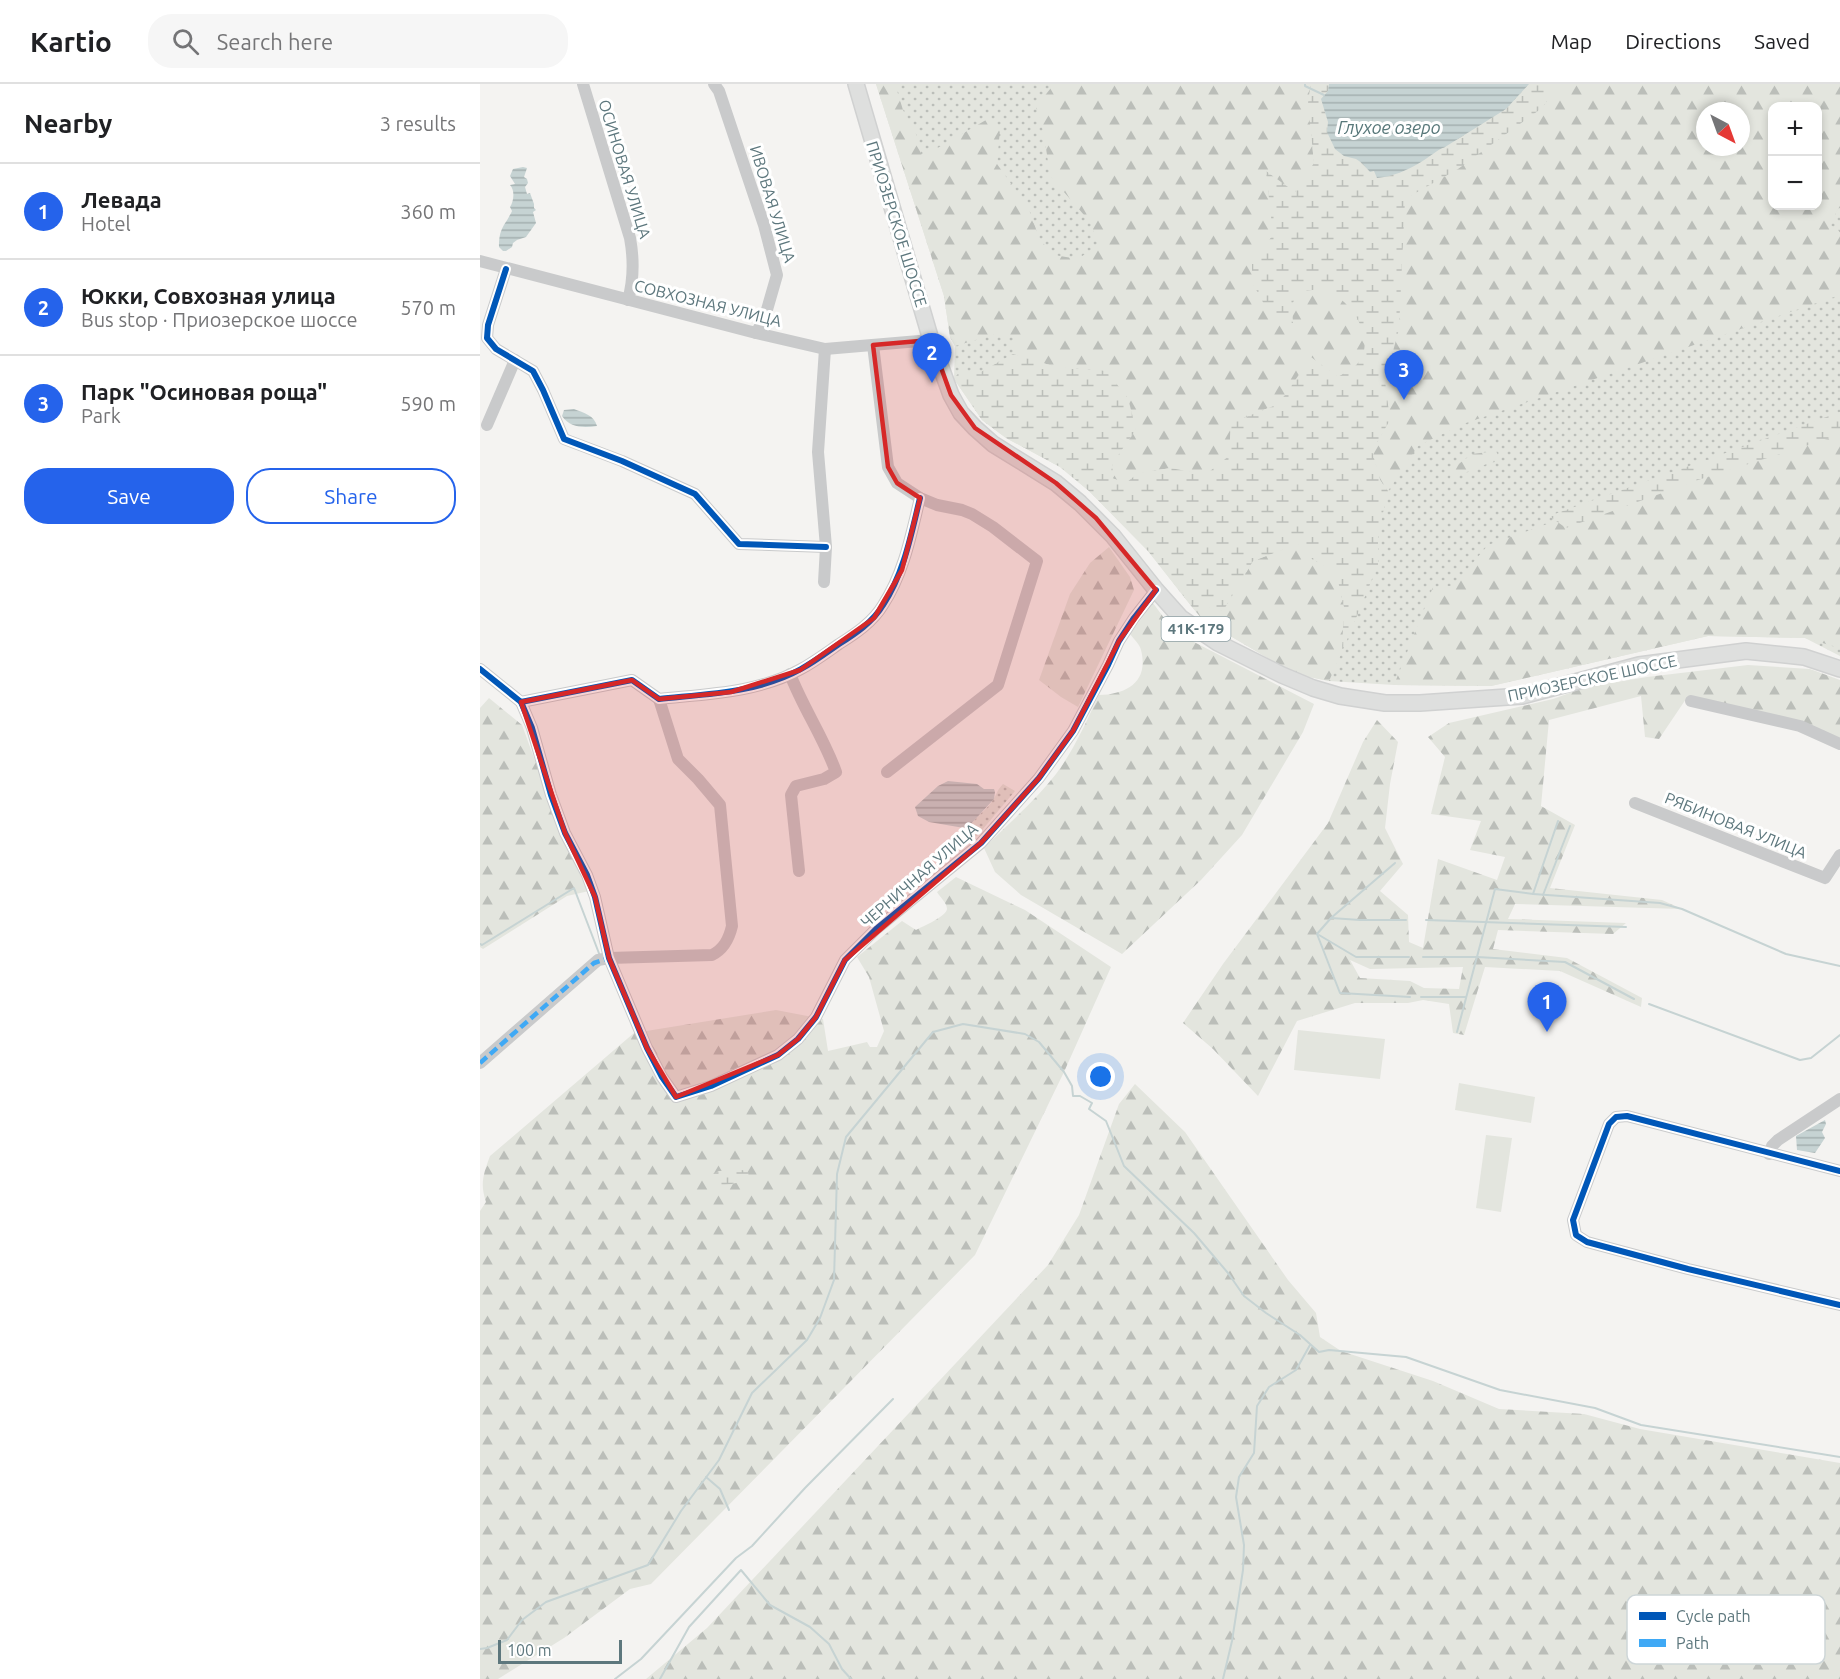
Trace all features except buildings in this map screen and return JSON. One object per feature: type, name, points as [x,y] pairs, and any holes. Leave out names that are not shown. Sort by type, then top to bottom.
[{"type":"main road","name":"ПРИОЗЕРСКОЕ ШОССЕ","points":[[856,84],[931,340],[951,395],[961,412],[993,444],[1056,483],[1080,502],[1113,536],[1156,590],[1196,630],[1241,655],[1314,688],[1340,696],[1385,703],[1522,696],[1639,665],[1746,651],[1804,657],[1840,669]]},
{"type":"street","name":"ОСИНОВАЯ УЛИЦА","points":[[583,84],[630,238],[633,274],[628,300]]},
{"type":"street","name":"ИВОВАЯ УЛИЦА","points":[[714,84],[727,113],[764,225],[777,275],[764,320],[756,333]]},
{"type":"street","name":"СОВХОЗНАЯ УЛИЦА","points":[[480,261],[825,349],[931,340]]},
{"type":"street","points":[[506,269],[488,325],[487,338],[496,349],[533,371],[564,439],[622,461],[695,494],[739,544],[826,547]]},
{"type":"street","points":[[873,345],[888,467],[897,483],[920,498],[972,514],[1037,561],[998,685],[887,772]]},
{"type":"street","points":[[824,582],[826,547],[818,452],[825,349]]},
{"type":"street","points":[[487,425],[515,360]]},
{"type":"street","points":[[658,699],[731,692],[763,684],[800,670],[851,637],[881,609],[904,563],[920,498]]},
{"type":"street","name":"ЧЕРНИЧНАЯ УЛИЦА","points":[[609,958],[647,1048],[662,1077],[676,1097],[711,1086],[778,1055],[798,1039],[816,1017],[845,960],[876,929],[981,843],[1039,778],[1073,731],[1119,641],[1156,590]]},
{"type":"street","points":[[480,669],[521,702],[532,728],[558,814],[595,897],[609,958]]},
{"type":"street","points":[[790,674],[798,696],[836,772],[824,779],[796,786],[791,795],[799,871]]},
{"type":"street","points":[[480,1063],[594,963],[609,958],[712,955],[718,952],[727,941],[732,926],[720,805],[698,778],[678,759],[658,699],[632,681],[521,702]]},
{"type":"street","points":[[1691,701],[1800,726],[1840,744]]},
{"type":"street","name":"РЯБИНОВАЯ УЛИЦА","points":[[1635,802],[1825,878],[1840,855]]},
{"type":"street","points":[[1769,1154],[1772,1146],[1778,1140],[1840,1099]]},
{"type":"street","points":[[1840,1171],[1650,1121],[1627,1116],[1616,1117],[1609,1124],[1573,1220],[1576,1235],[1587,1242],[1840,1305]]},
{"type":"highlighted area","points":[[931,340],[951,395],[975,428],[1056,483],[1096,518],[1156,590],[1119,641],[1073,731],[1039,778],[981,843],[845,960],[816,1017],[798,1039],[778,1055],[676,1097],[647,1048],[609,958],[595,897],[565,833],[521,702],[632,680],[659,699],[731,692],[800,670],[874,618],[902,570],[920,498],[897,483],[888,467],[873,345]]},
{"type":"green space","points":[[876,84],[1840,84],[1840,656],[1805,638],[1708,636],[1491,686],[1394,685],[1329,681],[1295,674],[1203,620],[1148,551],[1089,491],[1060,467],[1006,438],[982,420],[954,379],[955,346],[950,337],[944,296]]},
{"type":"green space","points":[[876,84],[895,84],[903,110],[916,134],[922,157],[986,120],[1000,129],[997,164],[1028,207],[1040,240],[1054,255],[1078,259],[1098,245],[1091,223],[1050,176],[1044,134],[1036,107],[1054,84],[1311,84],[1308,103],[1314,163],[1542,108],[1559,84],[1840,84],[1840,206],[1835,218],[1831,219],[1831,226],[1837,228],[1840,233],[1840,295],[1463,424],[1418,446],[1388,491],[1380,480],[1372,451],[1390,420],[1338,377],[1285,395],[1276,405],[1231,423],[1229,456],[1205,475],[1171,468],[1138,473],[1126,483],[1111,478],[1113,462],[1136,430],[1106,371],[1053,366],[1013,354],[1016,337],[996,334],[955,346],[950,337],[944,296]]},
{"type":"green space","points":[[1311,84],[1329,84],[1328,91],[1321,99],[1328,122],[1327,132],[1344,156],[1358,161],[1370,172],[1402,172],[1506,109],[1529,84],[1559,84],[1542,108],[1458,169],[1405,199],[1399,329],[1385,381],[1390,420],[1372,451],[1380,480],[1388,491],[1378,535],[1378,565],[1342,652],[1344,607],[1336,572],[1310,558],[1298,544],[1253,561],[1223,611],[1209,607],[1192,607],[1148,551],[1089,491],[1060,467],[1006,438],[982,420],[954,379],[959,372],[979,373],[1013,354],[1053,366],[1106,371],[1128,398],[1136,430],[1113,462],[1112,478],[1126,483],[1138,473],[1171,468],[1205,475],[1229,456],[1231,423],[1276,405],[1311,357],[1338,377],[1354,367],[1363,353],[1365,342],[1358,319],[1342,300],[1322,290],[1298,291],[1292,305],[1293,323],[1271,317],[1252,282],[1252,262],[1273,235],[1266,171],[1295,192],[1314,163],[1308,103]]},
{"type":"green space","points":[[1840,412],[1840,435],[1698,480],[1566,528],[1549,516]]},
{"type":"green space","points":[[1840,420],[1840,648],[1805,638],[1708,636],[1491,686],[1394,685],[1433,587],[1453,586],[1488,545]]},
{"type":"green space","points":[[1496,451],[1501,461],[1489,463],[1450,479],[1452,469],[1472,454]]},
{"type":"green space","points":[[1298,544],[1310,558],[1336,572],[1344,607],[1342,652],[1329,681],[1295,674],[1203,620],[1192,607],[1209,607],[1223,611],[1253,561]]},
{"type":"green space","points":[[1109,547],[1130,577],[1134,590],[1078,707],[1039,680],[1070,594],[1090,563]]},
{"type":"green space","points":[[1153,603],[1164,618],[1194,642],[1314,704],[1303,732],[1242,835],[1201,880],[1122,954],[1021,895],[995,872],[984,848],[1056,774],[1074,746],[1099,695],[1127,689],[1139,678],[1143,661],[1141,650],[1130,634]]},
{"type":"green space","points":[[1748,665],[1810,669],[1840,680],[1840,739],[1800,722],[1688,696],[1659,739],[1645,737],[1641,696],[1549,720],[1541,806],[1575,825],[1550,888],[1662,900],[1682,909],[1515,904],[1508,919],[1626,923],[1613,934],[1498,930],[1493,949],[1567,958],[1642,998],[1641,1007],[1560,971],[1485,967],[1464,1035],[1453,1033],[1449,1004],[1423,1000],[1408,1003],[1355,1003],[1297,1021],[1258,1096],[1213,1049],[1183,1023],[1223,964],[1328,823],[1363,742],[1377,720],[1398,742],[1385,828],[1403,864],[1380,891],[1408,915],[1409,942],[1423,948],[1438,859],[1497,880],[1505,857],[1470,850],[1481,821],[1431,814],[1445,757],[1428,737],[1449,723],[1553,699],[1586,687]],"holes":[[[1350,960],[1370,969],[1463,967],[1459,989],[1424,988],[1410,981],[1360,978]]]},
{"type":"green space","points":[[489,698],[522,725],[564,840],[589,891],[567,896],[483,949],[480,947],[480,708]]},
{"type":"green space","points":[[1003,784],[1015,791],[977,836],[970,839],[967,836],[971,825],[989,805]]},
{"type":"green space","points":[[956,877],[1025,910],[1111,967],[1064,1072],[975,1255],[651,1584],[630,1589],[564,1638],[498,1679],[480,1679],[480,1211],[486,1202],[483,1179],[490,1156],[634,1033],[776,1010],[823,1019],[828,1051],[867,1042],[870,1047],[877,1047],[884,1031],[869,977],[857,957],[902,921],[916,930],[943,915],[947,907],[937,892]]},
{"type":"green space","points":[[1298,1030],[1385,1039],[1380,1079],[1294,1070]]},
{"type":"green space","points":[[1459,1083],[1535,1097],[1531,1123],[1455,1110]]},
{"type":"green space","points":[[1135,1084],[1185,1132],[1288,1280],[1316,1313],[1320,1337],[1341,1351],[1433,1381],[1499,1409],[1584,1414],[1640,1429],[1840,1463],[1840,1679],[646,1679],[707,1628],[1048,1265],[1079,1215],[1119,1104]]},
{"type":"green space","points":[[1486,1135],[1512,1138],[1501,1212],[1476,1208]]},
{"type":"green space","points":[[719,1171],[748,1172],[749,1178],[717,1186],[707,1185],[705,1178]]},
{"type":"water","name":"Глухое озеро","points":[[1329,84],[1529,84],[1506,109],[1424,160],[1400,173],[1377,178],[1374,171],[1370,172],[1356,159],[1344,156],[1335,149],[1327,132],[1328,122],[1321,99],[1328,91]]},
{"type":"water","points":[[527,168],[524,177],[528,183],[525,187],[527,194],[530,193],[536,210],[533,212],[536,223],[526,237],[517,240],[512,247],[503,251],[499,247],[500,235],[512,211],[510,207],[513,193],[510,185],[515,184],[510,176],[513,169]]},
{"type":"water","points":[[574,409],[591,417],[597,426],[582,427],[569,423],[562,416],[564,410]]},
{"type":"water","points":[[948,781],[977,784],[984,789],[994,789],[994,799],[969,826],[964,828],[929,822],[918,816],[915,807],[938,786]]},
{"type":"water","points":[[1825,1120],[1826,1124],[1822,1132],[1825,1138],[1815,1153],[1797,1150],[1796,1136]]},
{"type":"waterway","points":[[1305,84],[1324,95]]},
{"type":"waterway","points":[[1457,1032],[1495,889],[1533,894],[1558,821]]},
{"type":"waterway","points":[[1543,895],[1570,826]]},
{"type":"waterway","points":[[1395,863],[1331,918],[1317,934],[1340,993],[1410,997]]},
{"type":"waterway","points":[[480,944],[482,945],[574,888],[600,956]]},
{"type":"waterway","points":[[1533,894],[1660,903],[1682,909],[1786,954],[1840,966]]},
{"type":"waterway","points":[[1331,918],[1406,920]]},
{"type":"waterway","points":[[1426,920],[1626,927]]},
{"type":"waterway","points":[[1319,935],[1356,957],[1409,957]]},
{"type":"waterway","points":[[1423,957],[1477,957],[1565,962],[1634,999]]},
{"type":"waterway","points":[[1421,997],[1466,997]]},
{"type":"waterway","points":[[1649,1004],[1800,1060],[1811,1058],[1840,1035]]},
{"type":"waterway","points":[[480,1649],[507,1640],[522,1620],[546,1602],[648,1565],[681,1511],[719,1460],[752,1393],[807,1340],[820,1318],[834,1280],[837,1174],[846,1137],[933,1032],[963,1024],[1025,1034],[1039,1042],[1064,1072],[1072,1086],[1073,1096],[1080,1096],[1092,1103],[1089,1109],[1106,1121],[1124,1166],[1194,1233],[1244,1296],[1300,1335],[1319,1352],[1329,1350],[1406,1357],[1500,1390],[1595,1408],[1641,1425],[1840,1457]]},
{"type":"waterway","points":[[1223,1679],[1232,1641],[1243,1570],[1244,1545],[1236,1497],[1239,1477],[1254,1453],[1257,1406],[1269,1387],[1296,1370],[1310,1345]]},
{"type":"waterway","points":[[615,1679],[641,1659],[736,1558],[752,1546],[805,1488],[893,1399]]},
{"type":"waterway","points":[[706,1477],[720,1489],[729,1510]]},
{"type":"waterway","points":[[660,1679],[689,1627],[741,1570],[770,1605],[810,1627],[829,1644],[842,1669],[851,1679]]},
{"type":"marked path","points":[[480,1063],[594,963],[609,958]]},
{"type":"cycle path","points":[[506,269],[488,325],[487,338],[496,349],[533,371],[564,439],[622,461],[695,494],[739,544],[826,547]]},
{"type":"cycle path","points":[[480,669],[521,702],[632,680],[659,699],[750,688],[784,677],[811,663],[851,636],[879,611],[902,567],[920,498]]},
{"type":"cycle path","points":[[521,702],[532,728],[551,795],[565,833],[587,875],[595,897],[609,958],[647,1048],[662,1077],[676,1097],[711,1086],[778,1055],[798,1039],[816,1017],[845,960],[876,929],[981,843],[1039,778],[1073,731],[1119,641],[1156,590]]},
{"type":"cycle path","points":[[1840,1171],[1627,1116],[1616,1117],[1609,1124],[1573,1220],[1576,1235],[1587,1242],[1840,1305]]},
{"type":"place","name":"Юкки, Совхозная улица","points":[[932,383]]},
{"type":"place","name":"Парк \"Осиновая роща\"","points":[[1404,400]]},
{"type":"place","name":"Левада","points":[[1547,1032]]}]
